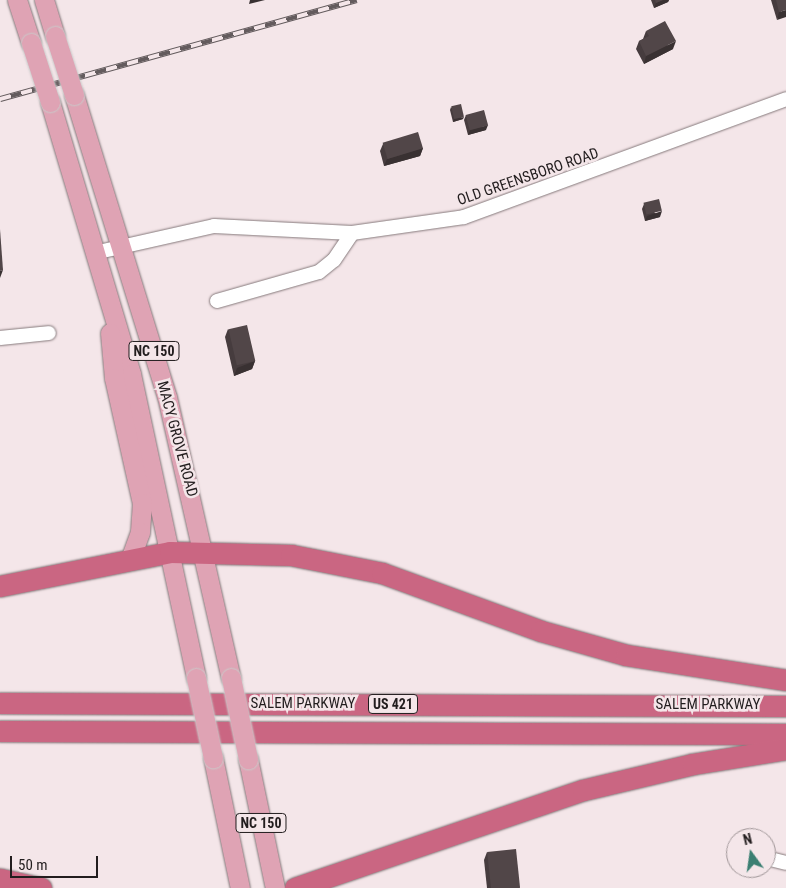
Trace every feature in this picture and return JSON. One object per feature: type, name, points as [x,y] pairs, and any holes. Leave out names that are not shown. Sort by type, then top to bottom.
[{"type":"highway","points":[[0,586],[170,552],[206,554],[269,553],[335,561],[626,655],[786,680]]},
{"type":"highway","name":"SALEM PARKWAY","points":[[0,703],[786,706]]},
{"type":"highway","name":"SALEM PARKWAY","points":[[0,731],[786,734]]},
{"type":"highway","points":[[298,887],[583,790],[693,764],[786,750]]},
{"type":"highway","points":[[0,880],[41,888]]},
{"type":"main road","name":"MACY GROVE ROAD","points":[[17,0],[50,102],[131,374],[240,888]]},
{"type":"main road","name":"MACY GROVE ROAD","points":[[44,0],[122,245],[170,406],[206,554],[275,888]]},
{"type":"main road","name":"NC 150","points":[[106,292],[114,378],[142,503],[140,532],[130,560]]},
{"type":"street","name":"OLD GREENSBORO ROAD","points":[[94,253],[122,245],[214,226],[352,233],[429,224],[490,210],[786,100]]},
{"type":"street","points":[[217,301],[319,272],[334,260],[352,233]]},
{"type":"street","points":[[0,338],[49,332]]},
{"type":"building","points":[[776,0],[786,0],[786,10],[779,12]]},
{"type":"building","points":[[665,21],[676,41],[646,56],[639,41],[649,36],[646,31]]},
{"type":"building","points":[[461,104],[464,117],[454,119],[451,106]]},
{"type":"building","points":[[484,110],[488,125],[470,130],[466,115]]},
{"type":"building","points":[[418,132],[423,148],[388,159],[383,143]]},
{"type":"building","points":[[659,199],[662,211],[646,215],[643,203]]},
{"type":"building","points":[[0,229],[3,270],[0,271]]},
{"type":"building","points":[[247,325],[255,361],[237,365],[228,329]]},
{"type":"building","points":[[516,849],[520,888],[491,888],[487,852]]},
{"type":"railway","points":[[0,99],[357,0]]}]
